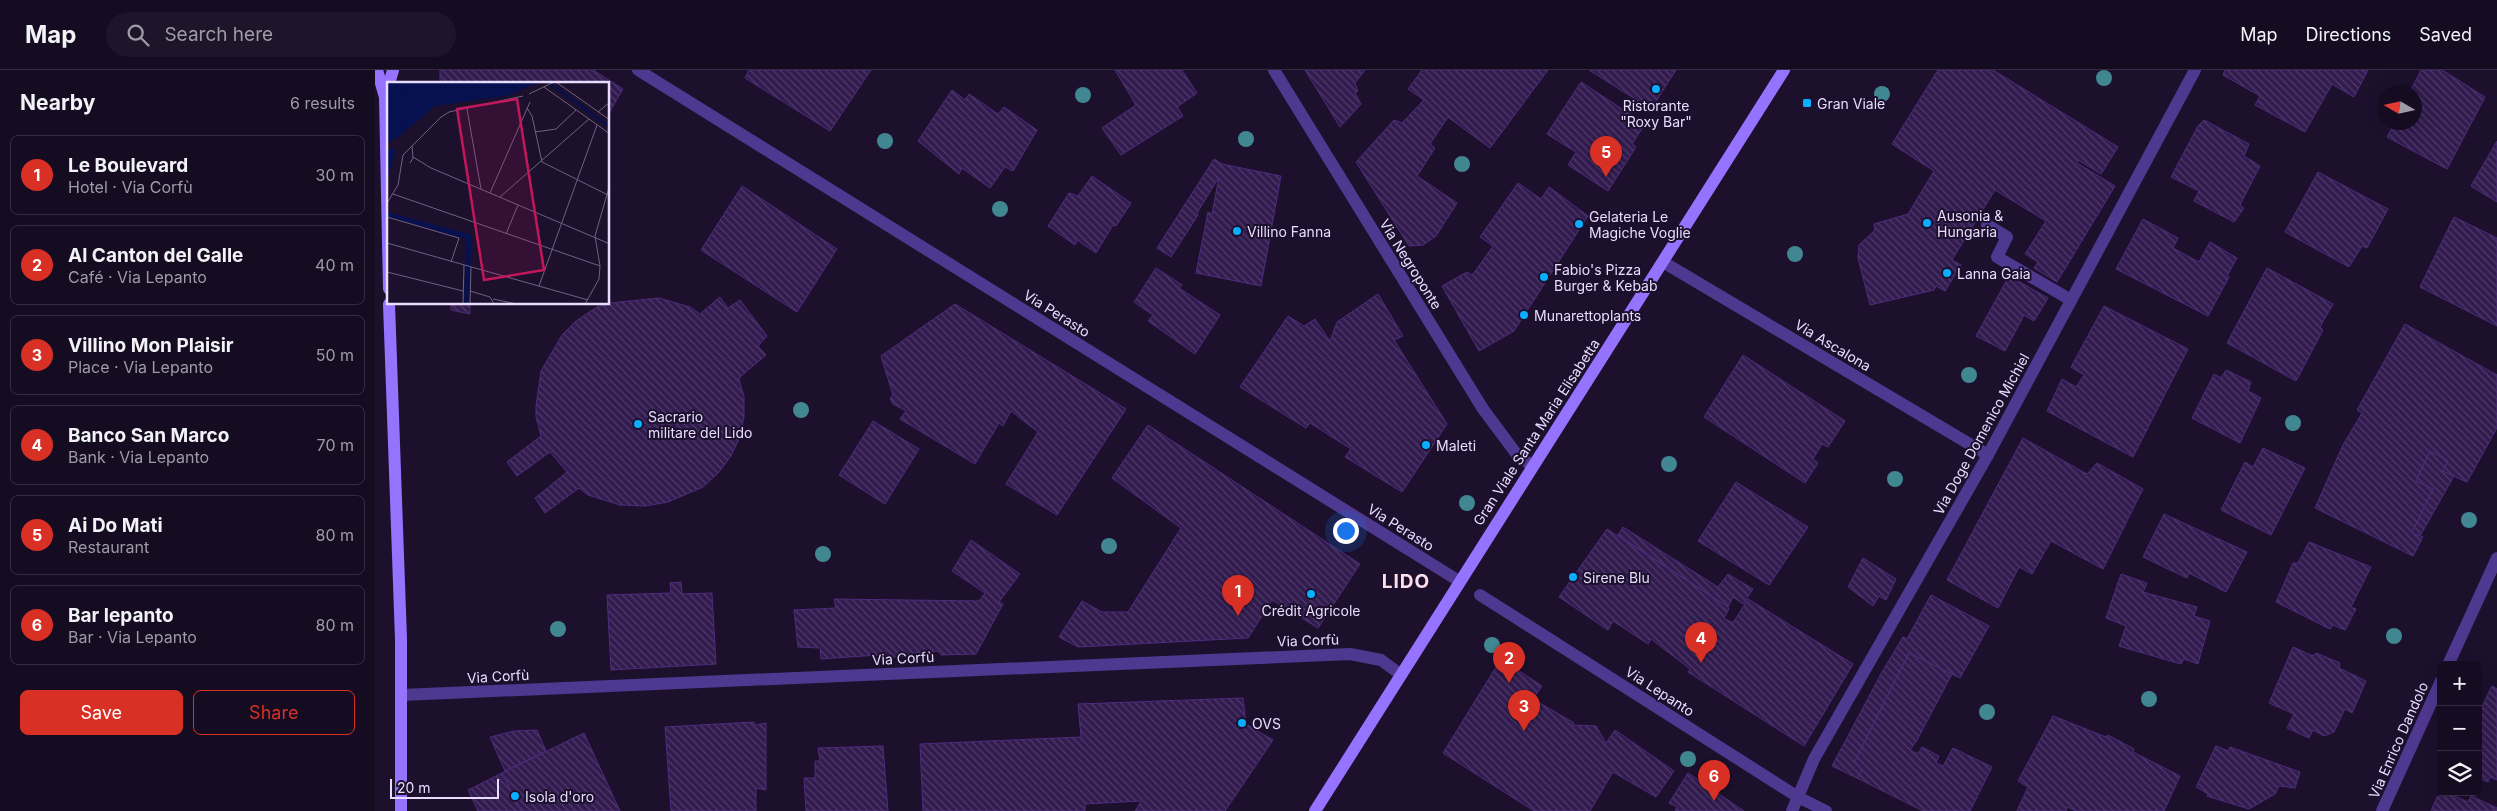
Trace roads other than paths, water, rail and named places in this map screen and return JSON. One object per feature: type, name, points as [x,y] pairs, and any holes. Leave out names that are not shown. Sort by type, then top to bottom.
[{"type":"street","points":[[377,70],[385,97],[387,193]]},
{"type":"street","name":"Via Perasto","points":[[638,70],[1459,581]]},
{"type":"street","name":"Via Negroponte","points":[[1274,70],[1483,409],[1519,456],[1533,466]]},
{"type":"street","name":"Gran Viale Santa Maria Elisabetta","points":[[1315,811],[1783,70]]},
{"type":"street","name":"Via Doge Domenico Michiel","points":[[1792,811],[1813,759],[1988,454],[2195,70]]},
{"type":"street","points":[[385,97],[387,90]]},
{"type":"street","points":[[1987,225],[2007,237],[1997,257],[2071,300]]},
{"type":"street","name":"Via Ascalona","points":[[1663,262],[1988,454]]},
{"type":"street","points":[[389,305],[401,695],[401,811]]},
{"type":"street","points":[[2450,661],[2497,558]]},
{"type":"street","name":"Via Lepanto","points":[[1480,594],[1798,797],[1826,811]]},
{"type":"street","name":"Via Corfù","points":[[401,695],[1350,654],[1381,660],[1400,674]]},
{"type":"street","name":"Via Enrico Dandolo","points":[[2382,811],[2437,690]]},
{"type":"place","name":"Ristorante \"Roxy Bar\"","points":[[1656,89]]},
{"type":"place","name":"Gran Viale","points":[[1807,103]]},
{"type":"place","name":"Ai Do Mati","points":[[1606,177]]},
{"type":"place","name":"Ausonia & Hungaria","points":[[1927,223]]},
{"type":"place","name":"Gelateria Le Magiche Voglie","points":[[1579,224]]},
{"type":"place","name":"Villino Fanna","points":[[1237,231]]},
{"type":"place","name":"Lanna Gaia","points":[[1947,273]]},
{"type":"place","name":"Fabio's Pizza Burger & Kebab","points":[[1544,277]]},
{"type":"place","name":"Munarettoplants","points":[[1524,315]]},
{"type":"place","name":"Sacrario militare del Lido","points":[[638,424]]},
{"type":"place","name":"Maleti","points":[[1426,445]]},
{"type":"place","name":"Sirene Blu","points":[[1573,577]]},
{"type":"place","name":"Crédit Agricole","points":[[1311,594]]},
{"type":"place","name":"Le Boulevard","points":[[1238,616]]},
{"type":"place","name":"Banco San Marco","points":[[1701,663]]},
{"type":"place","name":"Al Canton del Galle","points":[[1509,683]]},
{"type":"place","name":"OVS","points":[[1242,723]]},
{"type":"place","name":"Villino Mon Plaisir","points":[[1524,731]]},
{"type":"place","name":"Isola d'oro","points":[[515,796]]},
{"type":"place","name":"Bar lepanto","points":[[1714,801]]},
{"type":"district","name":"LIDO","points":[[1406,581]]}]
